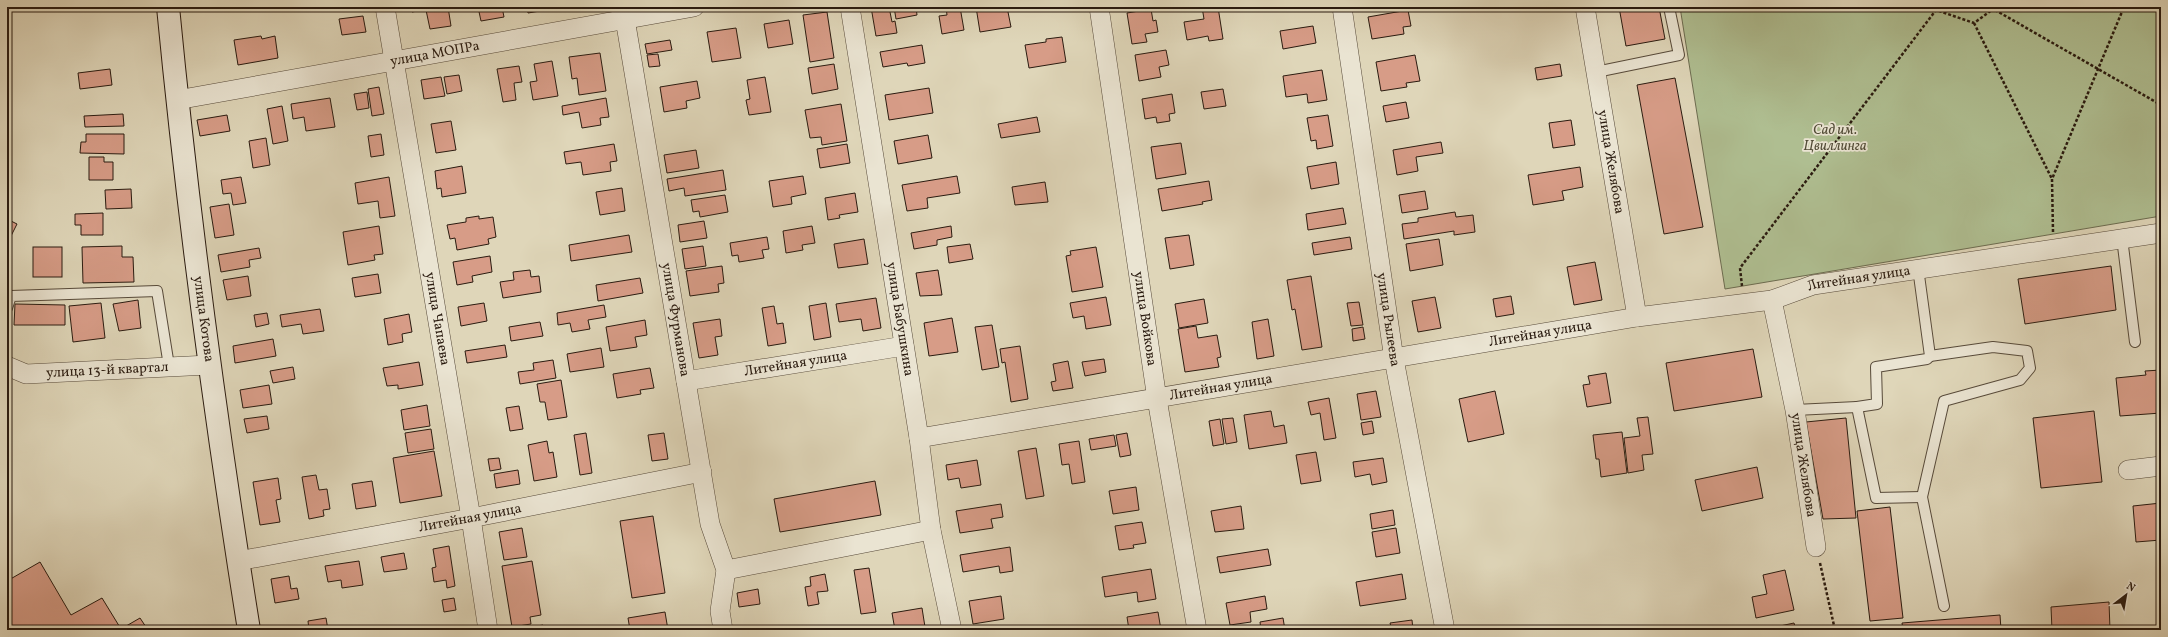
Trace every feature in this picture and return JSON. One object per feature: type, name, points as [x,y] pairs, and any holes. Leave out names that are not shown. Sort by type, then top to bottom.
[{"type":"street","name":"улица Котова","points":[[168,7],[177,100],[209,365],[249,630]]},
{"type":"street","name":"улица Чапаева","points":[[385,7],[471,518],[488,630]]},
{"type":"street","name":"улица МОПРа","points":[[177,100],[394,60],[624,12],[694,7]]},
{"type":"street","name":"улица Бабушкина","points":[[850,7],[919,438],[931,530],[952,630]]},
{"type":"street","name":"улица Войкова","points":[[1099,7],[1157,399],[1197,630]]},
{"type":"street","name":"улица Рылеева","points":[[1342,7],[1394,359],[1445,630]]},
{"type":"street","name":"улица Желябова","points":[[1585,7],[1637,317]]},
{"type":"street","name":"улица Фурманова","points":[[624,12],[710,524],[726,570],[720,611],[723,630]]},
{"type":"street","name":"Литейная улица","points":[[919,438],[1637,317],[1772,300],[1813,285],[1918,268],[2161,233]]},
{"type":"street","name":"улица Желябова","points":[[1772,300],[1795,410],[1816,547]]},
{"type":"street","name":"Литейная улица","points":[[686,381],[904,346]]},
{"type":"street","name":"улица 13-й квартал","points":[[7,366],[26,374],[209,365]]},
{"type":"street","points":[[2128,470],[2161,466]]},
{"type":"street","name":"Литейная улица","points":[[238,561],[471,518],[702,472]]},
{"type":"street","points":[[726,570],[931,530]]},
{"type":"lane","points":[[1596,72],[1679,56],[1669,7]]},
{"type":"lane","points":[[2122,238],[2135,342]]},
{"type":"lane","points":[[1918,268],[1930,356]]},
{"type":"lane","points":[[7,308],[11,296],[157,291],[169,366]]},
{"type":"lane","points":[[1795,410],[1877,404],[1876,367],[1927,359],[1930,356],[1993,347],[2027,351],[2030,368],[2020,380],[1944,401],[1922,497],[1944,606]]},
{"type":"lane","points":[[1857,406],[1876,498],[1922,497]]},
{"type":"path","points":[[2053,248],[2052,179],[2124,7]]},
{"type":"path","points":[[1974,22],[1995,8],[2161,106]]},
{"type":"path","points":[[1744,304],[1740,268],[1936,9],[1974,22],[2052,179]]},
{"type":"path","points":[[1816,547],[1835,630]]},
{"type":"green space","name":"Сад им. Цвиллинга","points":[[1680,7],[2161,7],[2161,216],[1725,289]]},
{"type":"building","points":[[411,7],[422,7],[423,10],[412,12]]},
{"type":"building","points":[[448,7],[451,26],[430,29],[426,10]]},
{"type":"building","points":[[478,7],[502,7],[504,17],[481,21]]},
{"type":"building","points":[[527,7],[546,7],[546,10],[528,13]]},
{"type":"building","points":[[871,7],[889,7],[892,22],[895,21],[897,33],[876,36]]},
{"type":"building","points":[[894,7],[916,7],[917,15],[896,19]]},
{"type":"building","points":[[946,7],[960,7],[964,30],[942,34],[939,16],[947,15]]},
{"type":"building","points":[[976,7],[1007,7],[1011,27],[980,32]]},
{"type":"building","points":[[1013,7],[1038,7],[1014,11]]},
{"type":"building","points":[[1129,7],[1153,7],[1129,11]]},
{"type":"building","points":[[1202,7],[1218,7],[1223,39],[1209,41],[1208,36],[1187,40],[1184,22],[1204,19]]},
{"type":"building","points":[[1619,7],[1659,7],[1665,39],[1626,46]]},
{"type":"building","points":[[1151,9],[1153,21],[1156,20],[1158,32],[1145,34],[1147,42],[1132,44],[1127,13]]},
{"type":"building","points":[[1408,10],[1411,26],[1403,27],[1404,34],[1372,39],[1368,17]]},
{"type":"building","points":[[827,12],[834,58],[810,62],[803,15]]},
{"type":"building","points":[[363,16],[366,32],[342,35],[339,19]]},
{"type":"building","points":[[789,20],[793,44],[768,48],[764,24]]},
{"type":"building","points":[[1313,26],[1316,43],[1283,49],[1280,31]]},
{"type":"building","points":[[736,28],[741,58],[712,62],[707,32]]},
{"type":"building","points":[[261,36],[262,39],[275,36],[278,58],[238,65],[234,40]]},
{"type":"building","points":[[1062,37],[1066,62],[1029,68],[1025,45],[1046,42],[1046,39]]},
{"type":"building","points":[[670,40],[672,50],[647,54],[645,44]]},
{"type":"building","points":[[922,45],[925,63],[908,66],[907,63],[883,67],[880,52]]},
{"type":"building","points":[[1166,50],[1169,65],[1159,67],[1161,77],[1139,81],[1135,55]]},
{"type":"building","points":[[600,53],[606,91],[579,95],[577,78],[572,79],[569,57]]},
{"type":"building","points":[[658,54],[660,66],[649,67],[647,55]]},
{"type":"building","points":[[1415,55],[1420,81],[1406,83],[1407,87],[1381,91],[1376,62]]},
{"type":"building","points":[[552,61],[558,96],[533,100],[530,82],[537,81],[534,64]]},
{"type":"building","points":[[834,64],[838,89],[812,94],[808,68]]},
{"type":"building","points":[[1560,64],[1562,76],[1537,80],[1535,68]]},
{"type":"building","points":[[519,66],[522,82],[514,83],[516,100],[503,102],[497,69]]},
{"type":"building","points":[[110,69],[112,85],[80,89],[78,73]]},
{"type":"building","points":[[1322,70],[1327,100],[1308,103],[1307,94],[1286,97],[1283,76]]},
{"type":"building","points":[[459,75],[462,91],[447,94],[444,77]]},
{"type":"building","points":[[441,77],[445,96],[424,99],[421,80]]},
{"type":"building","points":[[765,77],[771,112],[749,115],[746,100],[750,99],[747,80]]},
{"type":"building","points":[[1675,78],[1703,227],[1664,234],[1637,85]]},
{"type":"building","points":[[697,81],[700,98],[686,101],[687,108],[664,112],[660,87]]},
{"type":"building","points":[[379,87],[384,114],[372,116],[368,89]]},
{"type":"building","points":[[929,88],[933,113],[889,120],[885,95]]},
{"type":"building","points":[[1223,89],[1226,106],[1204,109],[1201,92]]},
{"type":"building","points":[[367,92],[369,108],[357,110],[354,94]]},
{"type":"building","points":[[1172,94],[1175,113],[1169,114],[1170,121],[1157,123],[1156,117],[1145,119],[1142,99]]},
{"type":"building","points":[[330,98],[335,127],[306,131],[304,117],[293,119],[291,104]]},
{"type":"building","points":[[606,98],[609,117],[600,118],[601,125],[582,128],[579,112],[563,115],[562,106]]},
{"type":"building","points":[[1406,102],[1409,118],[1386,122],[1383,106]]},
{"type":"building","points":[[841,104],[847,141],[822,145],[821,137],[810,138],[805,110]]},
{"type":"building","points":[[282,106],[288,141],[273,144],[267,109]]},
{"type":"building","points":[[123,114],[124,126],[85,127],[84,116]]},
{"type":"building","points":[[227,115],[230,131],[200,136],[197,120]]},
{"type":"building","points":[[1328,115],[1333,146],[1317,149],[1316,140],[1311,141],[1307,118]]},
{"type":"building","points":[[1037,117],[1040,132],[1001,138],[998,124]]},
{"type":"building","points":[[1571,120],[1575,145],[1553,148],[1549,123]]},
{"type":"building","points":[[451,121],[456,150],[436,153],[431,124]]},
{"type":"building","points":[[86,134],[124,134],[124,154],[80,153],[81,142],[86,142]]},
{"type":"building","points":[[381,134],[384,155],[371,157],[368,136]]},
{"type":"building","points":[[928,135],[932,158],[898,164],[894,141]]},
{"type":"building","points":[[266,138],[270,165],[253,168],[249,141]]},
{"type":"building","points":[[1441,142],[1443,153],[1416,157],[1418,171],[1397,175],[1393,150]]},
{"type":"building","points":[[1181,143],[1186,174],[1156,179],[1151,147]]},
{"type":"building","points":[[614,144],[617,161],[610,162],[611,171],[583,175],[581,162],[566,164],[564,152]]},
{"type":"building","points":[[847,144],[850,163],[820,168],[817,149]]},
{"type":"building","points":[[696,150],[699,168],[667,173],[664,155]]},
{"type":"building","points":[[89,157],[104,157],[104,162],[113,162],[113,180],[89,180]]},
{"type":"building","points":[[1336,162],[1339,184],[1311,189],[1307,167]]},
{"type":"building","points":[[462,166],[466,193],[442,197],[441,188],[437,189],[435,171]]},
{"type":"building","points":[[1580,167],[1583,187],[1562,191],[1564,200],[1533,205],[1528,175]]},
{"type":"building","points":[[723,170],[726,190],[685,196],[684,188],[669,191],[667,179]]},
{"type":"building","points":[[803,176],[806,194],[791,197],[792,204],[773,207],[769,181]]},
{"type":"building","points":[[957,176],[960,193],[927,198],[928,208],[907,211],[902,185]]},
{"type":"building","points":[[241,177],[246,203],[233,205],[231,193],[223,194],[221,180]]},
{"type":"building","points":[[389,177],[395,216],[380,218],[378,201],[358,204],[355,183]]},
{"type":"building","points":[[1209,181],[1212,200],[1202,202],[1203,204],[1162,211],[1158,189]]},
{"type":"building","points":[[1045,182],[1048,202],[1015,205],[1012,187]]},
{"type":"building","points":[[622,188],[625,211],[600,215],[596,192]]},
{"type":"building","points":[[131,189],[132,208],[106,209],[105,190]]},
{"type":"building","points":[[1425,191],[1428,209],[1402,213],[1399,195]]},
{"type":"building","points":[[855,193],[858,212],[839,215],[840,218],[828,220],[825,198]]},
{"type":"building","points":[[725,195],[728,212],[700,217],[699,211],[693,212],[691,200]]},
{"type":"building","points":[[229,204],[234,235],[215,238],[210,207]]},
{"type":"building","points":[[1343,208],[1346,224],[1308,230],[1306,214]]},
{"type":"building","points":[[1455,212],[1456,217],[1473,215],[1475,232],[1454,235],[1454,231],[1404,239],[1402,224],[1418,222],[1418,218]]},
{"type":"building","points":[[103,213],[103,235],[81,235],[81,225],[75,225],[75,214]]},
{"type":"building","points":[[479,216],[479,219],[493,217],[496,237],[488,239],[489,244],[457,250],[455,238],[450,239],[447,225],[466,222],[466,218]]},
{"type":"building","points":[[7,219],[17,224],[9,240],[7,239]]},
{"type":"building","points":[[704,221],[707,238],[680,242],[678,225]]},
{"type":"building","points":[[379,226],[383,254],[374,255],[375,260],[348,265],[343,232]]},
{"type":"building","points":[[812,226],[815,243],[802,245],[803,250],[786,253],[783,231]]},
{"type":"building","points":[[951,226],[952,237],[937,240],[937,245],[914,249],[911,233]]},
{"type":"building","points":[[629,235],[632,252],[571,261],[569,245]]},
{"type":"building","points":[[1189,235],[1194,265],[1170,269],[1165,238]]},
{"type":"building","points":[[767,237],[769,249],[762,250],[764,258],[739,262],[738,255],[732,256],[730,243]]},
{"type":"building","points":[[1350,237],[1352,249],[1314,255],[1312,243]]},
{"type":"building","points":[[864,239],[868,264],[838,268],[834,244]]},
{"type":"building","points":[[1439,239],[1443,265],[1410,271],[1406,244]]},
{"type":"building","points":[[970,244],[973,259],[949,263],[947,247]]},
{"type":"building","points":[[122,246],[122,257],[133,257],[134,282],[83,283],[82,247]]},
{"type":"building","points":[[703,246],[706,266],[685,269],[682,249]]},
{"type":"building","points":[[33,247],[62,247],[62,277],[33,277]]},
{"type":"building","points":[[1096,247],[1103,287],[1072,292],[1066,256],[1071,255],[1070,251]]},
{"type":"building","points":[[259,248],[261,258],[249,260],[250,267],[221,272],[218,255]]},
{"type":"building","points":[[490,256],[492,272],[472,276],[473,282],[457,285],[453,262]]},
{"type":"building","points":[[1595,262],[1602,300],[1574,305],[1567,267]]},
{"type":"building","points":[[722,266],[724,283],[718,284],[719,292],[690,296],[686,271]]},
{"type":"building","points":[[2111,266],[2116,310],[2025,324],[2018,279]]},
{"type":"building","points":[[530,270],[531,277],[539,276],[541,292],[503,298],[500,282],[514,280],[513,272]]},
{"type":"building","points":[[938,270],[942,295],[920,296],[916,273]]},
{"type":"building","points":[[378,274],[381,293],[355,297],[352,278]]},
{"type":"building","points":[[248,276],[251,296],[227,300],[223,280]]},
{"type":"building","points":[[1311,276],[1322,347],[1302,350],[1295,309],[1292,310],[1287,280]]},
{"type":"building","points":[[640,278],[643,293],[598,301],[596,285]]},
{"type":"building","points":[[1511,296],[1514,314],[1496,317],[1493,299]]},
{"type":"building","points":[[1106,297],[1111,325],[1086,329],[1084,316],[1073,318],[1070,303]]},
{"type":"building","points":[[1435,297],[1441,328],[1418,332],[1412,301]]},
{"type":"building","points":[[876,298],[881,328],[863,331],[861,319],[839,322],[836,304]]},
{"type":"building","points":[[1204,299],[1208,323],[1179,328],[1175,304]]},
{"type":"building","points":[[138,300],[141,328],[119,331],[113,304]]},
{"type":"building","points":[[1359,302],[1363,325],[1351,326],[1347,303]]},
{"type":"building","points":[[101,303],[105,338],[73,342],[69,306]]},
{"type":"building","points":[[484,303],[487,321],[461,326],[458,307]]},
{"type":"building","points":[[826,303],[831,337],[814,340],[809,306]]},
{"type":"building","points":[[15,304],[65,305],[65,325],[14,325]]},
{"type":"building","points":[[604,305],[606,317],[588,320],[590,329],[572,332],[570,323],[558,325],[557,313]]},
{"type":"building","points":[[774,306],[777,324],[783,323],[786,343],[768,346],[762,308]]},
{"type":"building","points":[[320,309],[324,331],[303,334],[301,324],[282,327],[280,315]]},
{"type":"building","points":[[267,313],[269,324],[256,327],[254,315]]},
{"type":"building","points":[[409,314],[412,332],[402,334],[403,342],[388,345],[384,319]]},
{"type":"building","points":[[952,318],[958,352],[929,356],[924,323]]},
{"type":"building","points":[[720,319],[722,336],[715,337],[718,355],[699,358],[693,323]]},
{"type":"building","points":[[1268,319],[1274,356],[1257,359],[1252,322]]},
{"type":"building","points":[[645,320],[647,335],[635,337],[637,347],[610,351],[606,327]]},
{"type":"building","points":[[540,322],[543,336],[511,341],[509,327]]},
{"type":"building","points":[[992,325],[999,367],[982,370],[975,327]]},
{"type":"building","points":[[1196,326],[1198,338],[1217,335],[1221,357],[1217,358],[1219,367],[1185,372],[1178,329]]},
{"type":"building","points":[[1363,327],[1365,339],[1353,341],[1352,329]]},
{"type":"building","points":[[273,339],[276,356],[235,363],[233,346]]},
{"type":"building","points":[[505,345],[507,357],[467,363],[465,351]]},
{"type":"building","points":[[1020,346],[1028,399],[1011,402],[1005,362],[1002,363],[1000,349]]},
{"type":"building","points":[[601,348],[604,367],[570,372],[567,354]]},
{"type":"building","points":[[1753,349],[1762,397],[1674,411],[1666,363]]},
{"type":"building","points":[[1104,359],[1106,372],[1085,376],[1082,362]]},
{"type":"building","points":[[553,360],[556,378],[520,384],[518,372],[534,370],[533,363]]},
{"type":"building","points":[[1068,361],[1073,388],[1053,391],[1051,382],[1056,381],[1053,364]]},
{"type":"building","points":[[419,362],[423,385],[398,389],[398,385],[387,386],[383,368]]},
{"type":"building","points":[[293,367],[295,379],[273,383],[270,371]]},
{"type":"building","points":[[650,368],[654,388],[640,390],[641,394],[617,398],[613,374]]},
{"type":"building","points":[[2161,370],[2161,413],[2120,416],[2116,378],[2146,375],[2145,371]]},
{"type":"building","points":[[1606,373],[1611,403],[1587,407],[1583,385],[1590,384],[1588,376]]},
{"type":"building","points":[[561,380],[567,417],[548,420],[545,402],[540,402],[537,384]]},
{"type":"building","points":[[269,385],[272,404],[243,408],[240,390]]},
{"type":"building","points":[[1376,391],[1381,417],[1361,420],[1357,394]]},
{"type":"building","points":[[1495,391],[1504,434],[1468,442],[1459,399]]},
{"type":"building","points":[[1329,398],[1336,438],[1324,440],[1320,413],[1311,415],[1308,402]]},
{"type":"building","points":[[427,405],[430,426],[404,430],[401,410]]},
{"type":"building","points":[[519,406],[523,429],[510,431],[506,408]]},
{"type":"building","points":[[1271,411],[1274,427],[1284,425],[1287,443],[1249,449],[1244,415]]},
{"type":"building","points":[[2094,411],[2102,482],[2041,488],[2033,418]]},
{"type":"building","points":[[267,416],[269,429],[247,433],[244,419]]},
{"type":"building","points":[[1648,417],[1653,454],[1642,455],[1644,470],[1628,473],[1624,438],[1640,436],[1637,418]]},
{"type":"building","points":[[1233,418],[1237,442],[1226,444],[1222,419]]},
{"type":"building","points":[[1846,418],[1856,518],[1823,519],[1806,422]]},
{"type":"building","points":[[1220,419],[1224,444],[1213,446],[1209,421]]},
{"type":"building","points":[[1372,421],[1374,433],[1363,435],[1361,423]]},
{"type":"building","points":[[431,429],[434,449],[408,453],[405,433]]},
{"type":"building","points":[[1622,432],[1627,473],[1601,477],[1599,459],[1596,459],[1593,435]]},
{"type":"building","points":[[586,433],[592,473],[580,475],[574,435]]},
{"type":"building","points":[[664,433],[668,459],[652,461],[648,435]]},
{"type":"building","points":[[1127,433],[1131,455],[1120,457],[1116,435]]},
{"type":"building","points":[[1114,435],[1116,446],[1091,450],[1089,439]]},
{"type":"building","points":[[547,441],[549,453],[553,452],[557,477],[534,481],[528,445]]},
{"type":"building","points":[[1079,441],[1085,482],[1072,484],[1069,464],[1062,465],[1059,444]]},
{"type":"building","points":[[1036,448],[1044,496],[1026,499],[1018,451]]},
{"type":"building","points":[[434,451],[442,496],[400,503],[393,458]]},
{"type":"building","points":[[1316,452],[1321,481],[1301,484],[1296,455]]},
{"type":"building","points":[[499,458],[501,469],[490,471],[488,459]]},
{"type":"building","points":[[1383,458],[1387,482],[1372,485],[1370,474],[1355,477],[1353,462]]},
{"type":"building","points":[[977,460],[981,485],[961,488],[959,478],[948,480],[946,465]]},
{"type":"building","points":[[1757,467],[1763,498],[1702,511],[1695,480]]},
{"type":"building","points":[[518,470],[520,484],[496,488],[494,474]]},
{"type":"building","points":[[316,475],[319,490],[327,489],[330,509],[323,510],[324,516],[309,519],[302,477]]},
{"type":"building","points":[[278,478],[281,499],[276,500],[280,522],[260,525],[253,482]]},
{"type":"building","points":[[372,481],[376,506],[356,509],[352,484]]},
{"type":"building","points":[[875,481],[881,515],[780,532],[774,499]]},
{"type":"building","points":[[1136,487],[1139,510],[1113,514],[1109,491]]},
{"type":"building","points":[[2161,503],[2161,540],[2136,542],[2133,506]]},
{"type":"building","points":[[1001,504],[1003,517],[991,519],[993,528],[960,533],[956,511]]},
{"type":"building","points":[[1241,506],[1244,529],[1215,532],[1211,511]]},
{"type":"building","points":[[1890,507],[1903,618],[1870,621],[1857,511]]},
{"type":"building","points":[[1393,510],[1395,525],[1372,529],[1370,514]]},
{"type":"building","points":[[653,516],[665,593],[632,598],[620,521]]},
{"type":"building","points":[[1142,522],[1146,543],[1133,545],[1134,548],[1119,550],[1115,526]]},
{"type":"building","points":[[522,528],[527,557],[504,560],[499,532]]},
{"type":"building","points":[[1396,528],[1400,553],[1376,557],[1372,532]]},
{"type":"building","points":[[449,546],[455,586],[447,588],[446,580],[434,582],[432,568],[436,567],[433,549]]},
{"type":"building","points":[[1010,547],[1013,571],[1000,573],[999,566],[963,572],[960,555]]},
{"type":"building","points":[[1268,549],[1271,565],[1220,573],[1217,557]]},
{"type":"building","points":[[404,553],[407,569],[384,572],[381,557]]},
{"type":"building","points":[[359,561],[363,585],[342,588],[341,580],[328,582],[325,566]]},
{"type":"building","points":[[532,561],[541,615],[530,617],[531,624],[512,627],[502,566]]},
{"type":"building","points":[[40,562],[71,615],[102,598],[121,629],[140,618],[148,630],[7,630],[7,581]]},
{"type":"building","points":[[869,568],[876,612],[861,614],[854,570]]},
{"type":"building","points":[[1151,569],[1156,599],[1138,602],[1137,592],[1105,597],[1102,577]]},
{"type":"building","points":[[1785,570],[1794,610],[1756,618],[1752,597],[1767,594],[1763,575]]},
{"type":"building","points":[[825,574],[828,591],[817,592],[819,604],[808,606],[805,587],[811,586],[810,577]]},
{"type":"building","points":[[1402,574],[1406,599],[1360,606],[1356,582]]},
{"type":"building","points":[[289,576],[291,589],[297,588],[299,599],[275,603],[271,579]]},
{"type":"building","points":[[758,589],[760,604],[739,607],[737,593]]},
{"type":"building","points":[[1001,596],[1004,619],[973,624],[969,601]]},
{"type":"building","points":[[1265,596],[1267,609],[1250,612],[1251,622],[1230,625],[1226,603]]},
{"type":"building","points":[[454,598],[456,610],[444,612],[442,600]]},
{"type":"building","points":[[2109,602],[2110,630],[2052,630],[2051,607]]},
{"type":"building","points":[[922,608],[925,627],[912,630],[895,630],[892,613]]},
{"type":"building","points":[[665,612],[668,630],[630,630],[628,618]]},
{"type":"building","points":[[1158,612],[1161,630],[1129,630],[1127,617]]},
{"type":"building","points":[[2000,615],[2001,630],[1903,630],[1902,623]]},
{"type":"building","points":[[326,618],[328,630],[309,630],[308,621]]},
{"type":"building","points":[[1283,618],[1285,630],[1261,630],[1260,622]]},
{"type":"building","points":[[1412,620],[1413,630],[1392,630],[1390,623]]},
{"type":"building","points":[[1794,623],[1796,630],[1766,630],[1766,629]]},
{"type":"building","points":[[543,625],[544,630],[512,630]]}]
